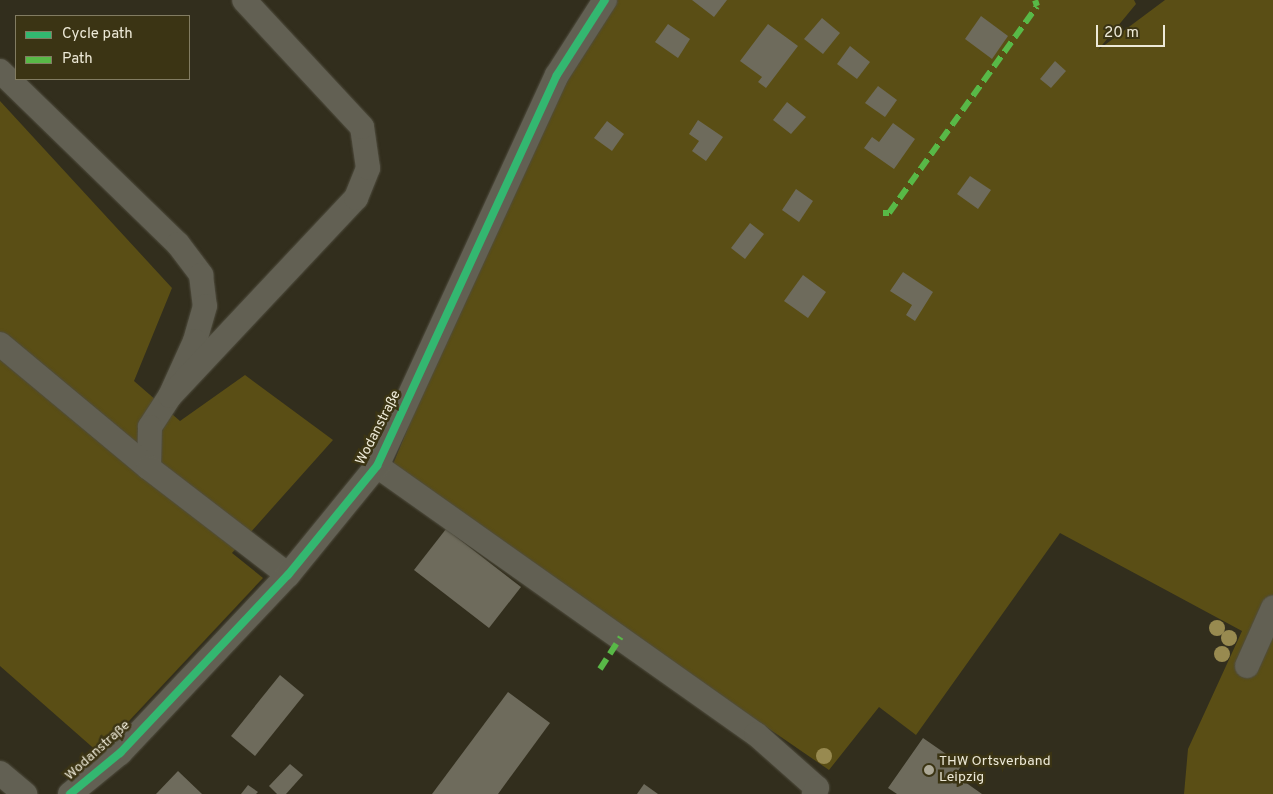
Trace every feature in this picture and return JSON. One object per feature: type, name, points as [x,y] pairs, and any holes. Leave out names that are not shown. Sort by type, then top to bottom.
[{"type":"street","points":[[170,396],[356,198],[368,168],[362,127],[244,0]]},
{"type":"street","name":"Wodanstraße","points":[[70,794],[120,752],[288,575],[377,466],[558,75],[605,0]]},
{"type":"street","points":[[0,70],[178,244],[201,275],[205,306],[196,341],[170,396],[150,427],[149,468]]},
{"type":"street","points":[[0,344],[149,468],[288,575]]},
{"type":"street","points":[[377,466],[756,734],[819,792]]},
{"type":"street","points":[[1247,666],[1273,608]]},
{"type":"street","points":[[0,772],[25,794]]},
{"type":"shaded area","points":[[605,0],[1134,0],[1136,4],[1098,50],[1165,0],[1273,0],[1273,794],[1184,794],[1188,749],[1242,631],[1060,533],[916,735],[879,707],[829,770],[391,469],[515,168]]},
{"type":"shaded area","points":[[0,101],[172,288],[134,381],[180,421],[245,375],[333,440],[232,553],[263,578],[99,753],[0,666]]},
{"type":"building","points":[[692,0],[727,0],[714,17]]},
{"type":"building","points":[[981,16],[1008,36],[992,59],[965,39]]},
{"type":"building","points":[[822,18],[840,33],[823,54],[804,39]]},
{"type":"building","points":[[668,24],[690,39],[678,58],[655,42]]},
{"type":"building","points":[[768,24],[798,46],[766,88],[758,82],[762,77],[740,61]]},
{"type":"building","points":[[850,46],[870,62],[857,79],[837,64]]},
{"type":"building","points":[[1055,61],[1066,71],[1051,88],[1040,79]]},
{"type":"building","points":[[878,86],[897,100],[885,117],[865,103]]},
{"type":"building","points":[[787,102],[806,117],[791,134],[773,120]]},
{"type":"building","points":[[698,120],[723,137],[706,161],[692,151],[699,141],[689,134]]},
{"type":"building","points":[[607,121],[624,134],[612,151],[594,138]]},
{"type":"building","points":[[893,123],[915,139],[894,169],[864,148],[872,137],[879,142]]},
{"type":"building","points":[[970,176],[991,190],[978,209],[957,194]]},
{"type":"building","points":[[796,189],[813,201],[799,222],[782,210]]},
{"type":"building","points":[[750,223],[764,234],[745,259],[731,248]]},
{"type":"building","points":[[903,272],[933,292],[915,321],[906,315],[912,305],[890,291]]},
{"type":"building","points":[[803,275],[826,292],[808,318],[784,301]]},
{"type":"building","points":[[446,529],[521,587],[489,628],[414,570]]},
{"type":"building","points":[[280,675],[304,695],[255,756],[231,736]]},
{"type":"building","points":[[508,692],[550,723],[498,794],[432,794]]},
{"type":"building","name":"THW Ortsverband Leipzig","points":[[923,738],[962,765],[955,775],[982,794],[897,794],[888,788]]},
{"type":"building","points":[[290,764],[303,775],[286,794],[277,794],[269,786]]},
{"type":"building","points":[[178,771],[202,794],[156,794]]},
{"type":"building","points":[[644,784],[658,794],[637,794]]},
{"type":"building","points":[[248,785],[258,792],[256,794],[241,794]]},
{"type":"marked path","points":[[883,213],[889,213],[1037,6],[1035,0]]},
{"type":"marked path","points":[[600,669],[621,637]]},
{"type":"cycle path","points":[[70,794],[120,753],[288,575],[377,466],[557,75],[605,0]]},
{"type":"place","name":"THW Ortsverband Leipzig","points":[[929,770]]}]
